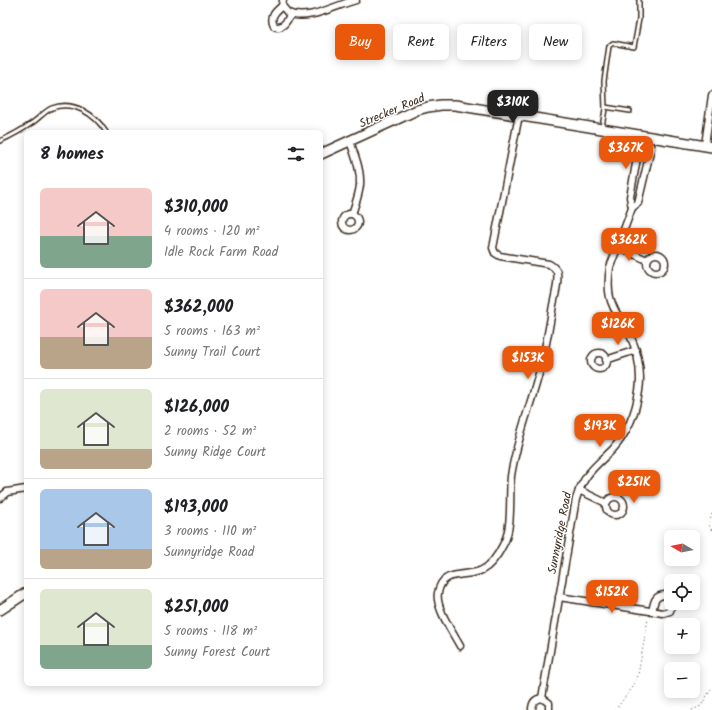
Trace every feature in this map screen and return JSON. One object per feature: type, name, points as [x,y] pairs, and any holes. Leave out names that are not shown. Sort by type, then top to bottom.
[{"type":"street","points":[[291,14],[288,21],[282,26],[274,26],[272,22],[273,17],[276,11],[283,5],[291,14],[304,15],[356,0]]},
{"type":"street","points":[[708,146],[712,95]]},
{"type":"street","name":"Strecker Road","points":[[323,153],[417,110],[428,106],[455,105],[708,146]]},
{"type":"street","points":[[460,646],[438,602],[440,585],[446,578],[481,571],[497,556],[505,542],[509,522],[510,490],[515,457],[544,356],[557,284],[555,267],[549,264],[500,256],[495,253],[493,248],[519,115]]},
{"type":"street","name":"Sunnyridge Road","points":[[542,698],[576,499],[587,474],[614,448],[622,437],[633,416],[637,404],[640,370],[636,350],[629,334],[613,306],[610,297],[608,277],[610,267],[632,208],[630,197],[639,147],[646,137]]},
{"type":"street","name":"Sunnyridge Road","points":[[632,208],[638,203],[651,148],[646,137]]},
{"type":"street","points":[[350,141],[360,176],[360,187],[352,214]]},
{"type":"street","points":[[618,247],[647,260]]},
{"type":"street","points":[[606,360],[636,350]]},
{"type":"street","points":[[1,494],[24,489]]},
{"type":"street","points":[[579,490],[606,503]]},
{"type":"street","points":[[0,610],[24,594]]},
{"type":"street","points":[[652,612],[654,602],[658,596],[664,595]]},
{"type":"street","points":[[559,597],[652,612],[667,613],[670,610]]},
{"type":"street","points":[[532,710],[534,702],[542,698],[549,703],[549,710]]},
{"type":"lane","points":[[601,129],[605,107],[604,82],[609,46],[613,43],[634,47],[639,19],[639,0]]},
{"type":"lane","points":[[0,141],[30,125],[51,108],[71,107],[83,110],[95,118],[104,130]]},
{"type":"lane","points":[[605,107],[630,111]]},
{"type":"path","points":[[712,514],[709,526],[712,531]]},
{"type":"path","points":[[615,710],[633,687],[638,675],[648,619]]},
{"type":"path","points":[[692,710],[702,706],[712,687]]}]
